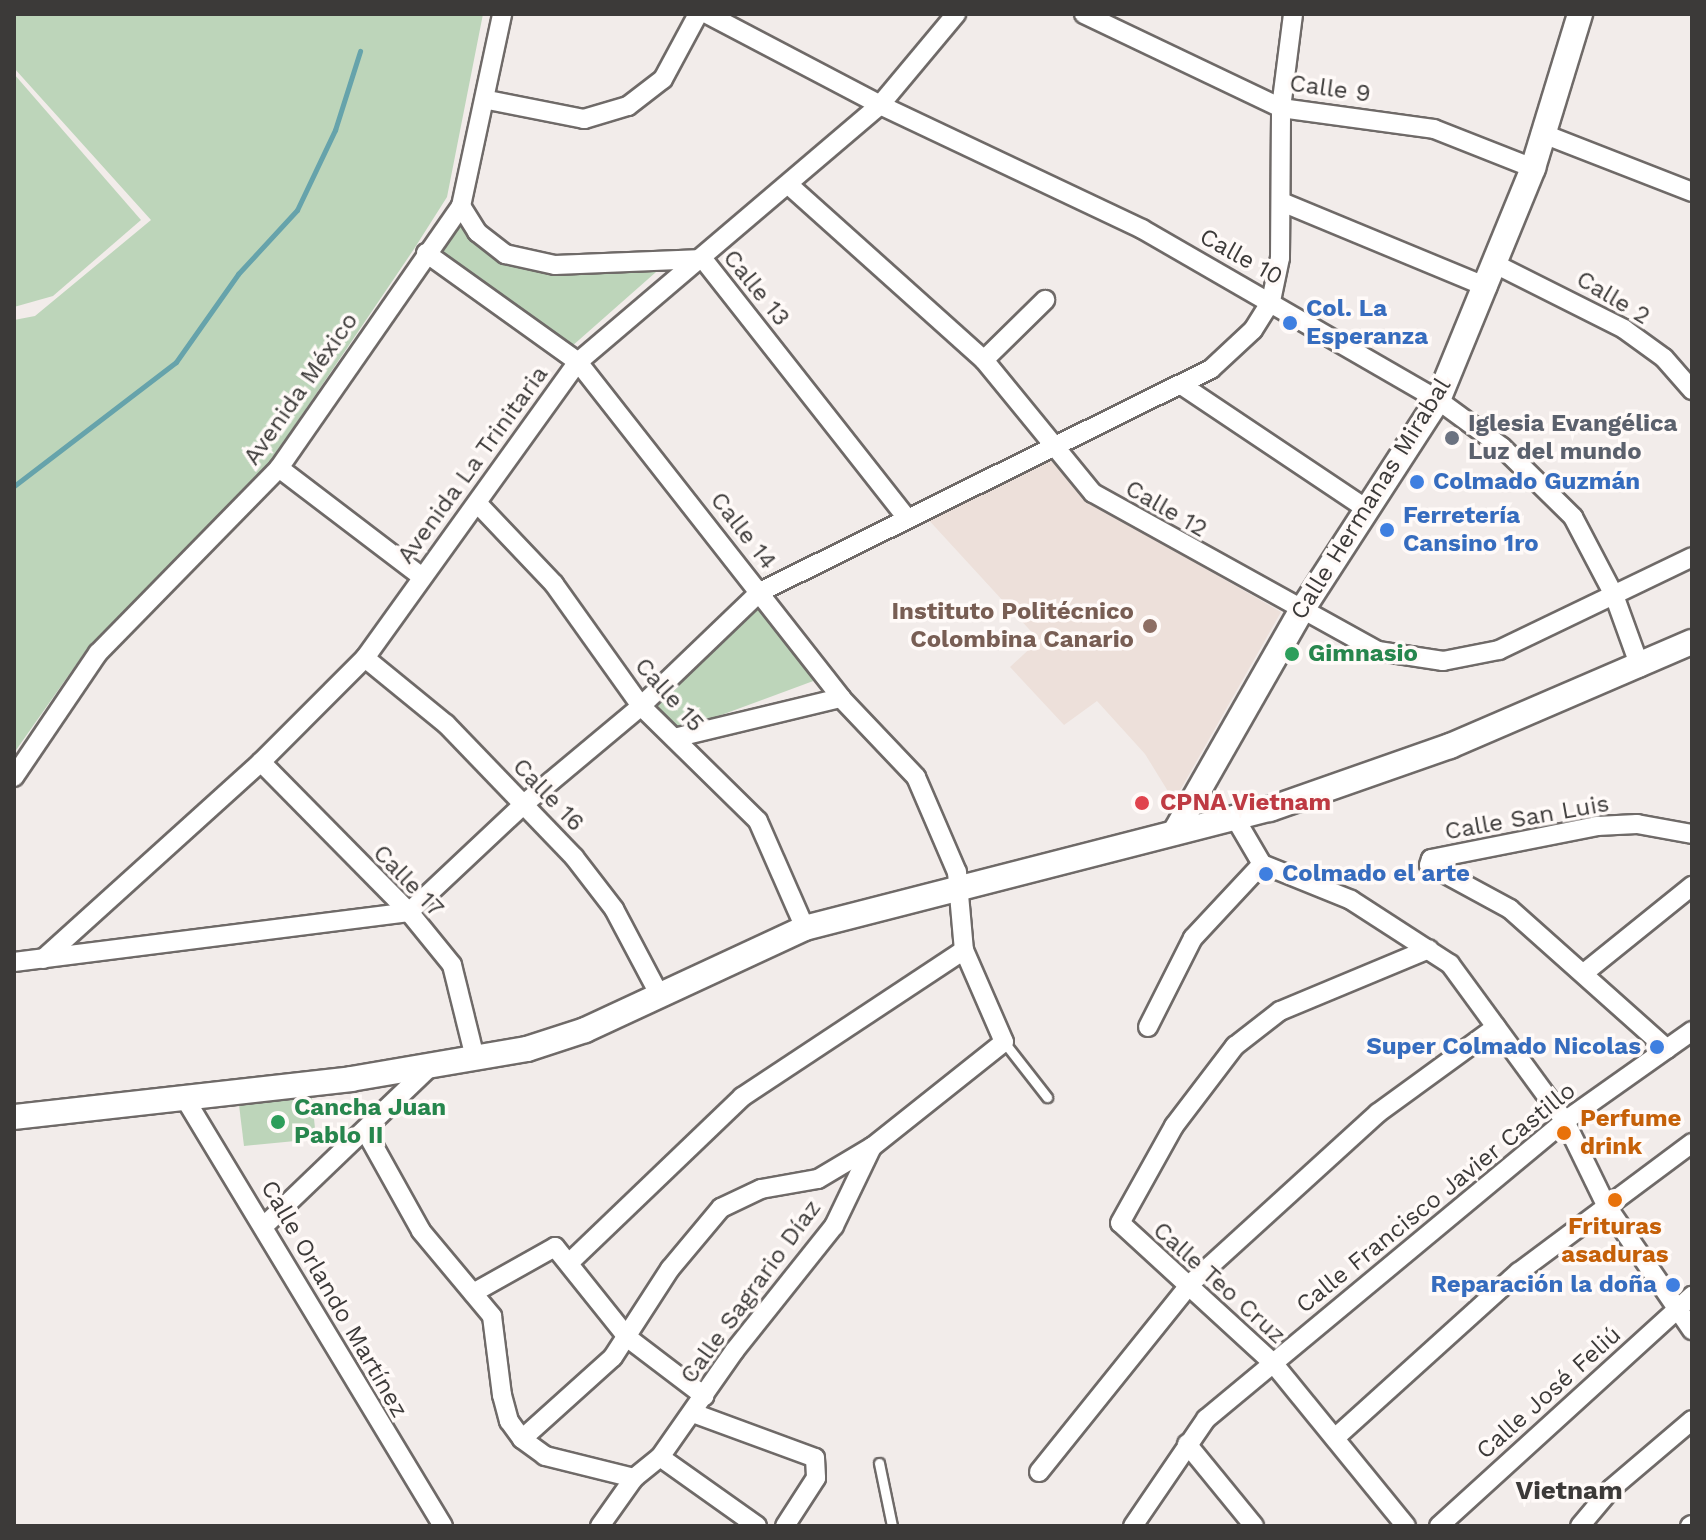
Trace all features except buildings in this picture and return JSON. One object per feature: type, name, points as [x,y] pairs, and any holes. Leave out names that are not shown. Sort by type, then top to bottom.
[{"type":"main road","name":"Calle Hermanas Mirabal","points":[[1175,832],[1300,613],[1438,400],[1492,276],[1533,168],[1541,133],[1580,14]]},
{"type":"main road","points":[[14,1117],[430,1067],[585,1030],[805,928],[1235,818],[1450,746],[1640,667],[1692,642]]},
{"type":"street","name":"Avenida México","points":[[14,777],[98,653],[279,468],[461,206],[488,100],[502,14]]},
{"type":"street","points":[[488,100],[584,119],[628,106],[663,79],[698,14]]},
{"type":"street","name":"Calle 10","points":[[707,14],[880,105],[1142,229],[1438,400],[1502,447],[1573,517],[1614,595],[1640,667]]},
{"type":"street","name":"Avenida La Trinitaria","points":[[43,959],[261,762],[365,658],[421,576],[479,505],[578,362],[790,186],[880,105],[956,14]]},
{"type":"street","name":"Calle 9","points":[[1084,14],[1281,108],[1420,126],[1533,168]]},
{"type":"street","points":[[14,962],[409,912],[524,804],[641,706],[760,592],[906,517],[1183,386],[1237,348],[1271,301],[1284,203],[1281,108],[1293,14]]},
{"type":"street","points":[[1541,133],[1692,192]]},
{"type":"street","name":"Calle 12","points":[[790,186],[984,360],[1053,449],[1106,503],[1300,613],[1378,651],[1443,661],[1499,650],[1692,557]]},
{"type":"street","name":"Calle 2","points":[[1284,203],[1492,276],[1624,329],[1664,358],[1692,390]]},
{"type":"street","name":"Calle 13","points":[[461,206],[477,232],[505,254],[555,265],[703,259],[906,517]]},
{"type":"street","name":"Calle 14","points":[[426,253],[578,362],[841,698],[922,786],[957,872],[957,890]]},
{"type":"street","points":[[984,360],[1045,300]]},
{"type":"street","points":[[1183,386],[1367,509]]},
{"type":"street","points":[[279,468],[421,576]]},
{"type":"street","name":"Calle 15","points":[[479,505],[554,584],[641,706],[764,830],[805,928]]},
{"type":"street","name":"Calle 16","points":[[365,658],[446,724],[524,804],[614,909],[660,996]]},
{"type":"street","points":[[674,738],[841,698]]},
{"type":"street","name":"Calle 17","points":[[261,762],[409,912],[457,976],[475,1058]]},
{"type":"street","points":[[1235,818],[1262,864],[1351,900],[1450,964],[1565,1121],[1606,1205],[1692,1330]]},
{"type":"street","name":"Calle San Luis","points":[[1584,973],[1510,909],[1432,871],[1431,859],[1597,826],[1637,824],[1692,834]]},
{"type":"street","points":[[1148,1027],[1193,938],[1262,864]]},
{"type":"street","points":[[1667,1049],[1584,973],[1692,886]]},
{"type":"street","points":[[957,890],[964,950],[1004,1042]]},
{"type":"street","name":"Calle Teo Cruz","points":[[1406,1526],[1273,1363],[1120,1223],[1174,1126],[1235,1046],[1280,1011],[1429,949]]},
{"type":"street","points":[[569,1263],[742,1097],[964,950]]},
{"type":"street","points":[[1039,1472],[1190,1284],[1378,1113],[1496,1027]]},
{"type":"street","name":"Calle Francisco Javier Castillo","points":[[1133,1526],[1160,1493],[1187,1444],[1206,1419],[1565,1121],[1692,1031]]},
{"type":"street","name":"Calle Sagrario Díaz","points":[[600,1526],[634,1478],[660,1457],[834,1226],[872,1147],[968,1076],[1004,1042]]},
{"type":"street","points":[[265,1225],[366,1132],[430,1067]]},
{"type":"street","name":"Calle Orlando Martínez","points":[[184,1097],[265,1225],[443,1526]]},
{"type":"street","points":[[366,1132],[421,1231],[492,1316],[502,1395],[509,1421],[522,1439],[545,1456],[634,1478]]},
{"type":"street","points":[[1335,1438],[1519,1272],[1692,1143]]},
{"type":"street","points":[[522,1439],[628,1338],[670,1269],[721,1208],[761,1189],[818,1179],[872,1147]]},
{"type":"street","points":[[473,1293],[555,1247],[628,1338],[704,1396]]},
{"type":"street","name":"Calle José Feliú","points":[[1439,1526],[1692,1296]]},
{"type":"street","points":[[693,1413],[815,1458],[816,1478],[785,1526]]},
{"type":"street","points":[[1580,1526],[1611,1489],[1692,1420]]},
{"type":"street","points":[[1187,1444],[1254,1526]]},
{"type":"street","points":[[660,1457],[757,1526]]},
{"type":"lane","points":[[1004,1042],[1047,1097]]},
{"type":"lane","points":[[879,1463],[892,1526]]},
{"type":"shaded area","name":"Instituto Politécnico Colombina Canario","points":[[1049,457],[1091,503],[1281,612],[1174,801],[1145,754],[1097,701],[1064,725],[1010,667],[1039,640],[925,516]]},
{"type":"green space","points":[[14,14],[483,14],[447,197],[414,249],[270,462],[87,649],[14,753],[14,320],[35,316],[151,220],[14,68]]},
{"type":"green space","points":[[14,74],[141,220],[53,296],[14,307]]},
{"type":"green space","points":[[455,204],[474,235],[555,270],[681,250],[571,347],[432,249]]},
{"type":"green space","points":[[752,595],[816,680],[675,732],[636,694]]},
{"type":"green space","name":"Cancha Juan Pablo II","points":[[312,1098],[316,1139],[244,1146],[239,1105]]},
{"type":"waterway","points":[[14,486],[176,362],[238,274],[297,210],[335,130],[360,51]]},
{"type":"place","name":"Col. La Esperanza","points":[[1290,323]]},
{"type":"place","name":"Iglesia Evangélica Luz del mundo","points":[[1452,438]]},
{"type":"place","name":"Colmado Guzmán","points":[[1417,482]]},
{"type":"place","name":"Ferretería Cansino 1ro","points":[[1387,530]]},
{"type":"place","name":"Instituto Politécnico Colombina Canario","points":[[1150,626]]},
{"type":"place","name":"Gimnasio","points":[[1292,654]]},
{"type":"place","name":"CPNA Vietnam","points":[[1142,803]]},
{"type":"place","name":"Colmado el arte","points":[[1266,874]]},
{"type":"place","name":"Super Colmado Nicolas","points":[[1657,1047]]},
{"type":"place","name":"Cancha Juan Pablo II","points":[[278,1122]]},
{"type":"place","name":"Perfume drink","points":[[1564,1133]]},
{"type":"place","name":"Frituras asaduras","points":[[1615,1200]]},
{"type":"place","name":"Reparación la doña","points":[[1673,1285]]},
{"type":"district","name":"Vietnam","points":[[1569,1491]]}]
